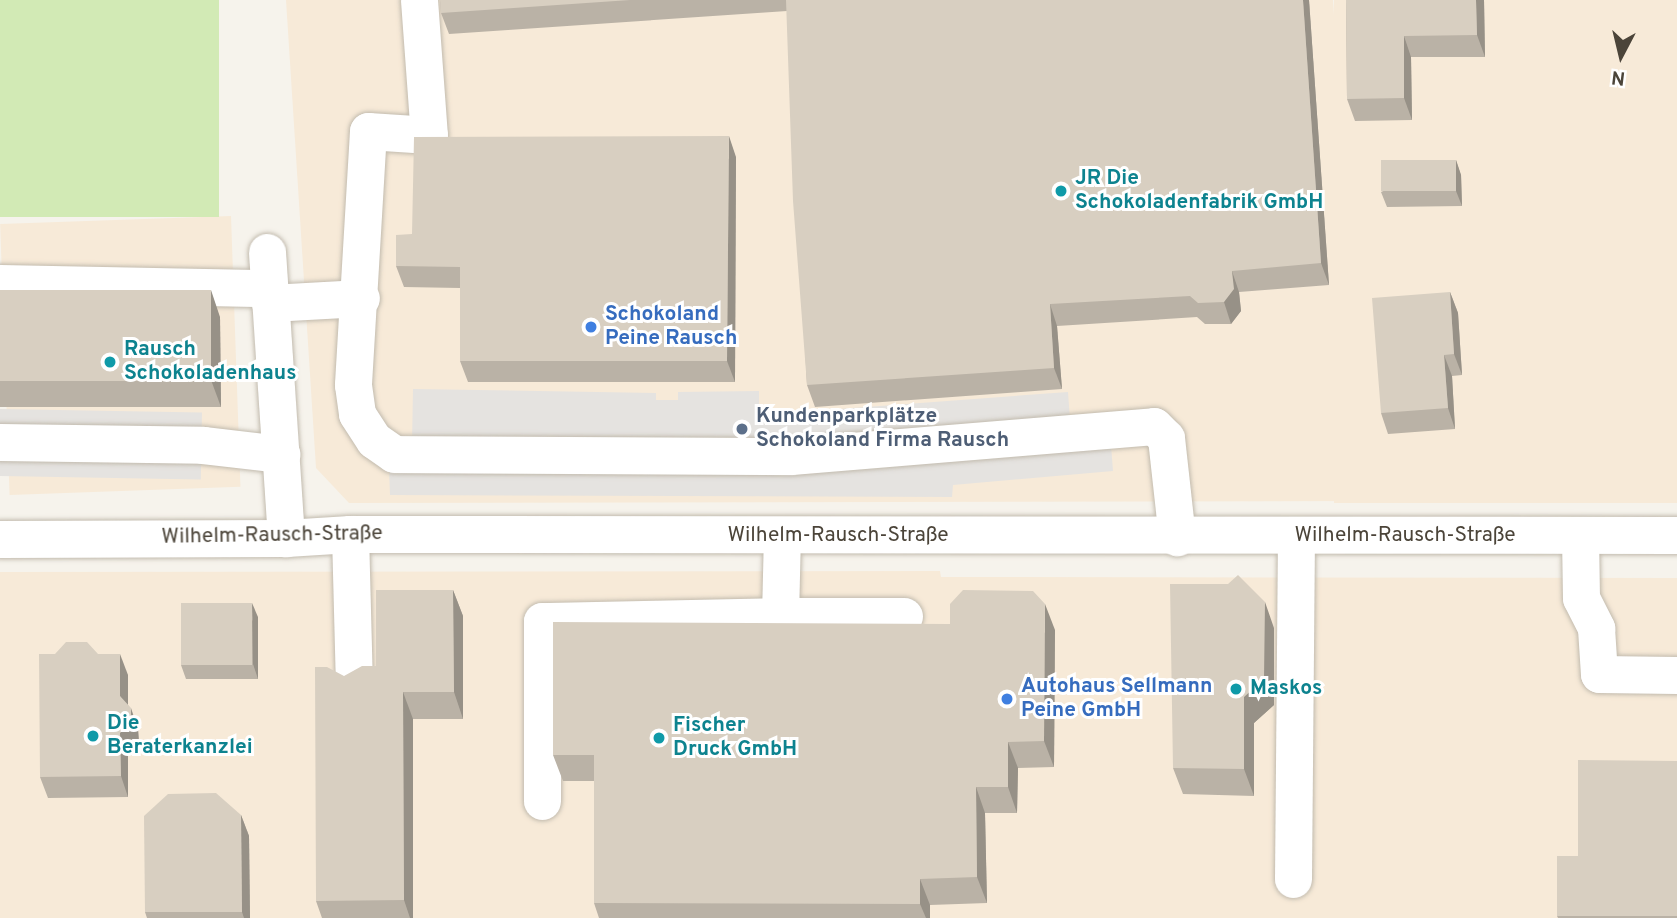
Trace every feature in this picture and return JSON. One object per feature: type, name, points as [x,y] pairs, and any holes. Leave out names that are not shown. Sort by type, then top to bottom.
[{"type":"street","points":[[419,0],[429,135],[368,131],[361,298],[353,385],[357,414],[374,440],[394,454],[791,456],[1154,426],[1166,438],[1177,537]]},
{"type":"street","points":[[267,252],[286,538]]},
{"type":"street","points":[[0,283],[361,298]]},
{"type":"street","points":[[0,442],[203,445],[281,454]]},
{"type":"street","points":[[350,534],[354,682]]},
{"type":"street","name":"Wilhelm-Rausch-Straße","points":[[0,539],[286,538],[350,534],[1677,536]]},
{"type":"street","points":[[780,615],[782,535]]},
{"type":"street","points":[[1580,535],[1581,598],[1597,628],[1599,674],[1677,675]]},
{"type":"street","points":[[1293,879],[1296,536]]},
{"type":"street","points":[[542,802],[542,621],[780,615],[904,616]]},
{"type":"shaded area","points":[[286,0],[1333,0],[1367,501],[349,503],[316,468]]},
{"type":"shaded area","points":[[1334,0],[1677,0],[1677,503],[1334,503]]},
{"type":"shaded area","points":[[231,216],[240,487],[10,495],[0,224]]},
{"type":"shaded area","name":"Kundenparkplätze Schokoland Firma Rausch","points":[[413,389],[656,393],[656,400],[678,400],[678,392],[759,391],[759,415],[1068,392],[1072,447],[1111,445],[1113,471],[953,485],[952,497],[390,495],[389,469],[412,444]]},
{"type":"shaded area","points":[[0,409],[202,413],[201,480],[0,476]]},
{"type":"shaded area","points":[[940,571],[941,577],[1677,578],[1677,918],[0,918],[0,572]]},
{"type":"green space","points":[[0,0],[219,0],[219,217],[0,217]]},
{"type":"building","points":[[440,0],[630,0],[441,13]]},
{"type":"building","name":"JR Die Schokoladenfabrik GmbH","points":[[786,0],[1303,0],[1321,263],[1232,271],[1234,289],[1224,302],[1198,303],[1190,296],[1050,304],[1054,368],[807,385],[793,201]]},
{"type":"building","points":[[1346,0],[1476,0],[1477,35],[1404,36],[1404,98],[1347,99]]},
{"type":"building","points":[[729,136],[727,361],[460,361],[460,267],[396,266],[396,235],[412,234],[414,137]]},
{"type":"building","points":[[1381,160],[1456,160],[1456,191],[1381,191]]},
{"type":"building","name":"Rausch Schokoladenhaus","points":[[0,290],[211,290],[211,381],[0,381]]},
{"type":"building","points":[[1450,292],[1454,354],[1444,355],[1448,408],[1381,413],[1372,298]]},
{"type":"building","name":"Maskos","points":[[1238,575],[1265,602],[1264,679],[1244,697],[1244,769],[1173,768],[1170,584],[1228,584]]},
{"type":"building","points":[[376,590],[453,590],[454,692],[403,692],[404,900],[316,901],[315,667],[327,667],[344,676],[362,666],[376,666]]},
{"type":"building","points":[[963,590],[1033,591],[1045,604],[1044,741],[1008,742],[1008,787],[976,787],[977,877],[920,879],[920,904],[594,903],[594,755],[553,755],[553,622],[950,624],[950,604]]},
{"type":"building","points":[[181,603],[252,603],[252,665],[181,665]]},
{"type":"building","name":"Die Beraterkanzlei","points":[[66,642],[87,642],[98,654],[120,654],[120,696],[131,708],[131,722],[120,733],[121,776],[40,777],[39,654],[55,654]]},
{"type":"building","points":[[1578,760],[1677,761],[1677,916],[1557,916],[1557,856],[1578,856]]},
{"type":"building","points":[[216,793],[241,815],[242,912],[145,912],[144,816],[168,794]]},
{"type":"place","name":"JR Die Schokoladenfabrik GmbH","points":[[1061,191]]},
{"type":"place","name":"Schokoland Peine Rausch","points":[[591,327]]},
{"type":"place","name":"Rausch Schokoladenhaus","points":[[110,362]]},
{"type":"place","name":"Kundenparkplätze Schokoland Firma Rausch","points":[[742,429]]},
{"type":"place","name":"Maskos","points":[[1236,689]]},
{"type":"place","name":"Autohaus Sellmann Peine GmbH","points":[[1007,699]]},
{"type":"place","name":"Die Beraterkanzlei","points":[[93,736]]},
{"type":"place","name":"Fischer Druck GmbH","points":[[659,738]]}]
